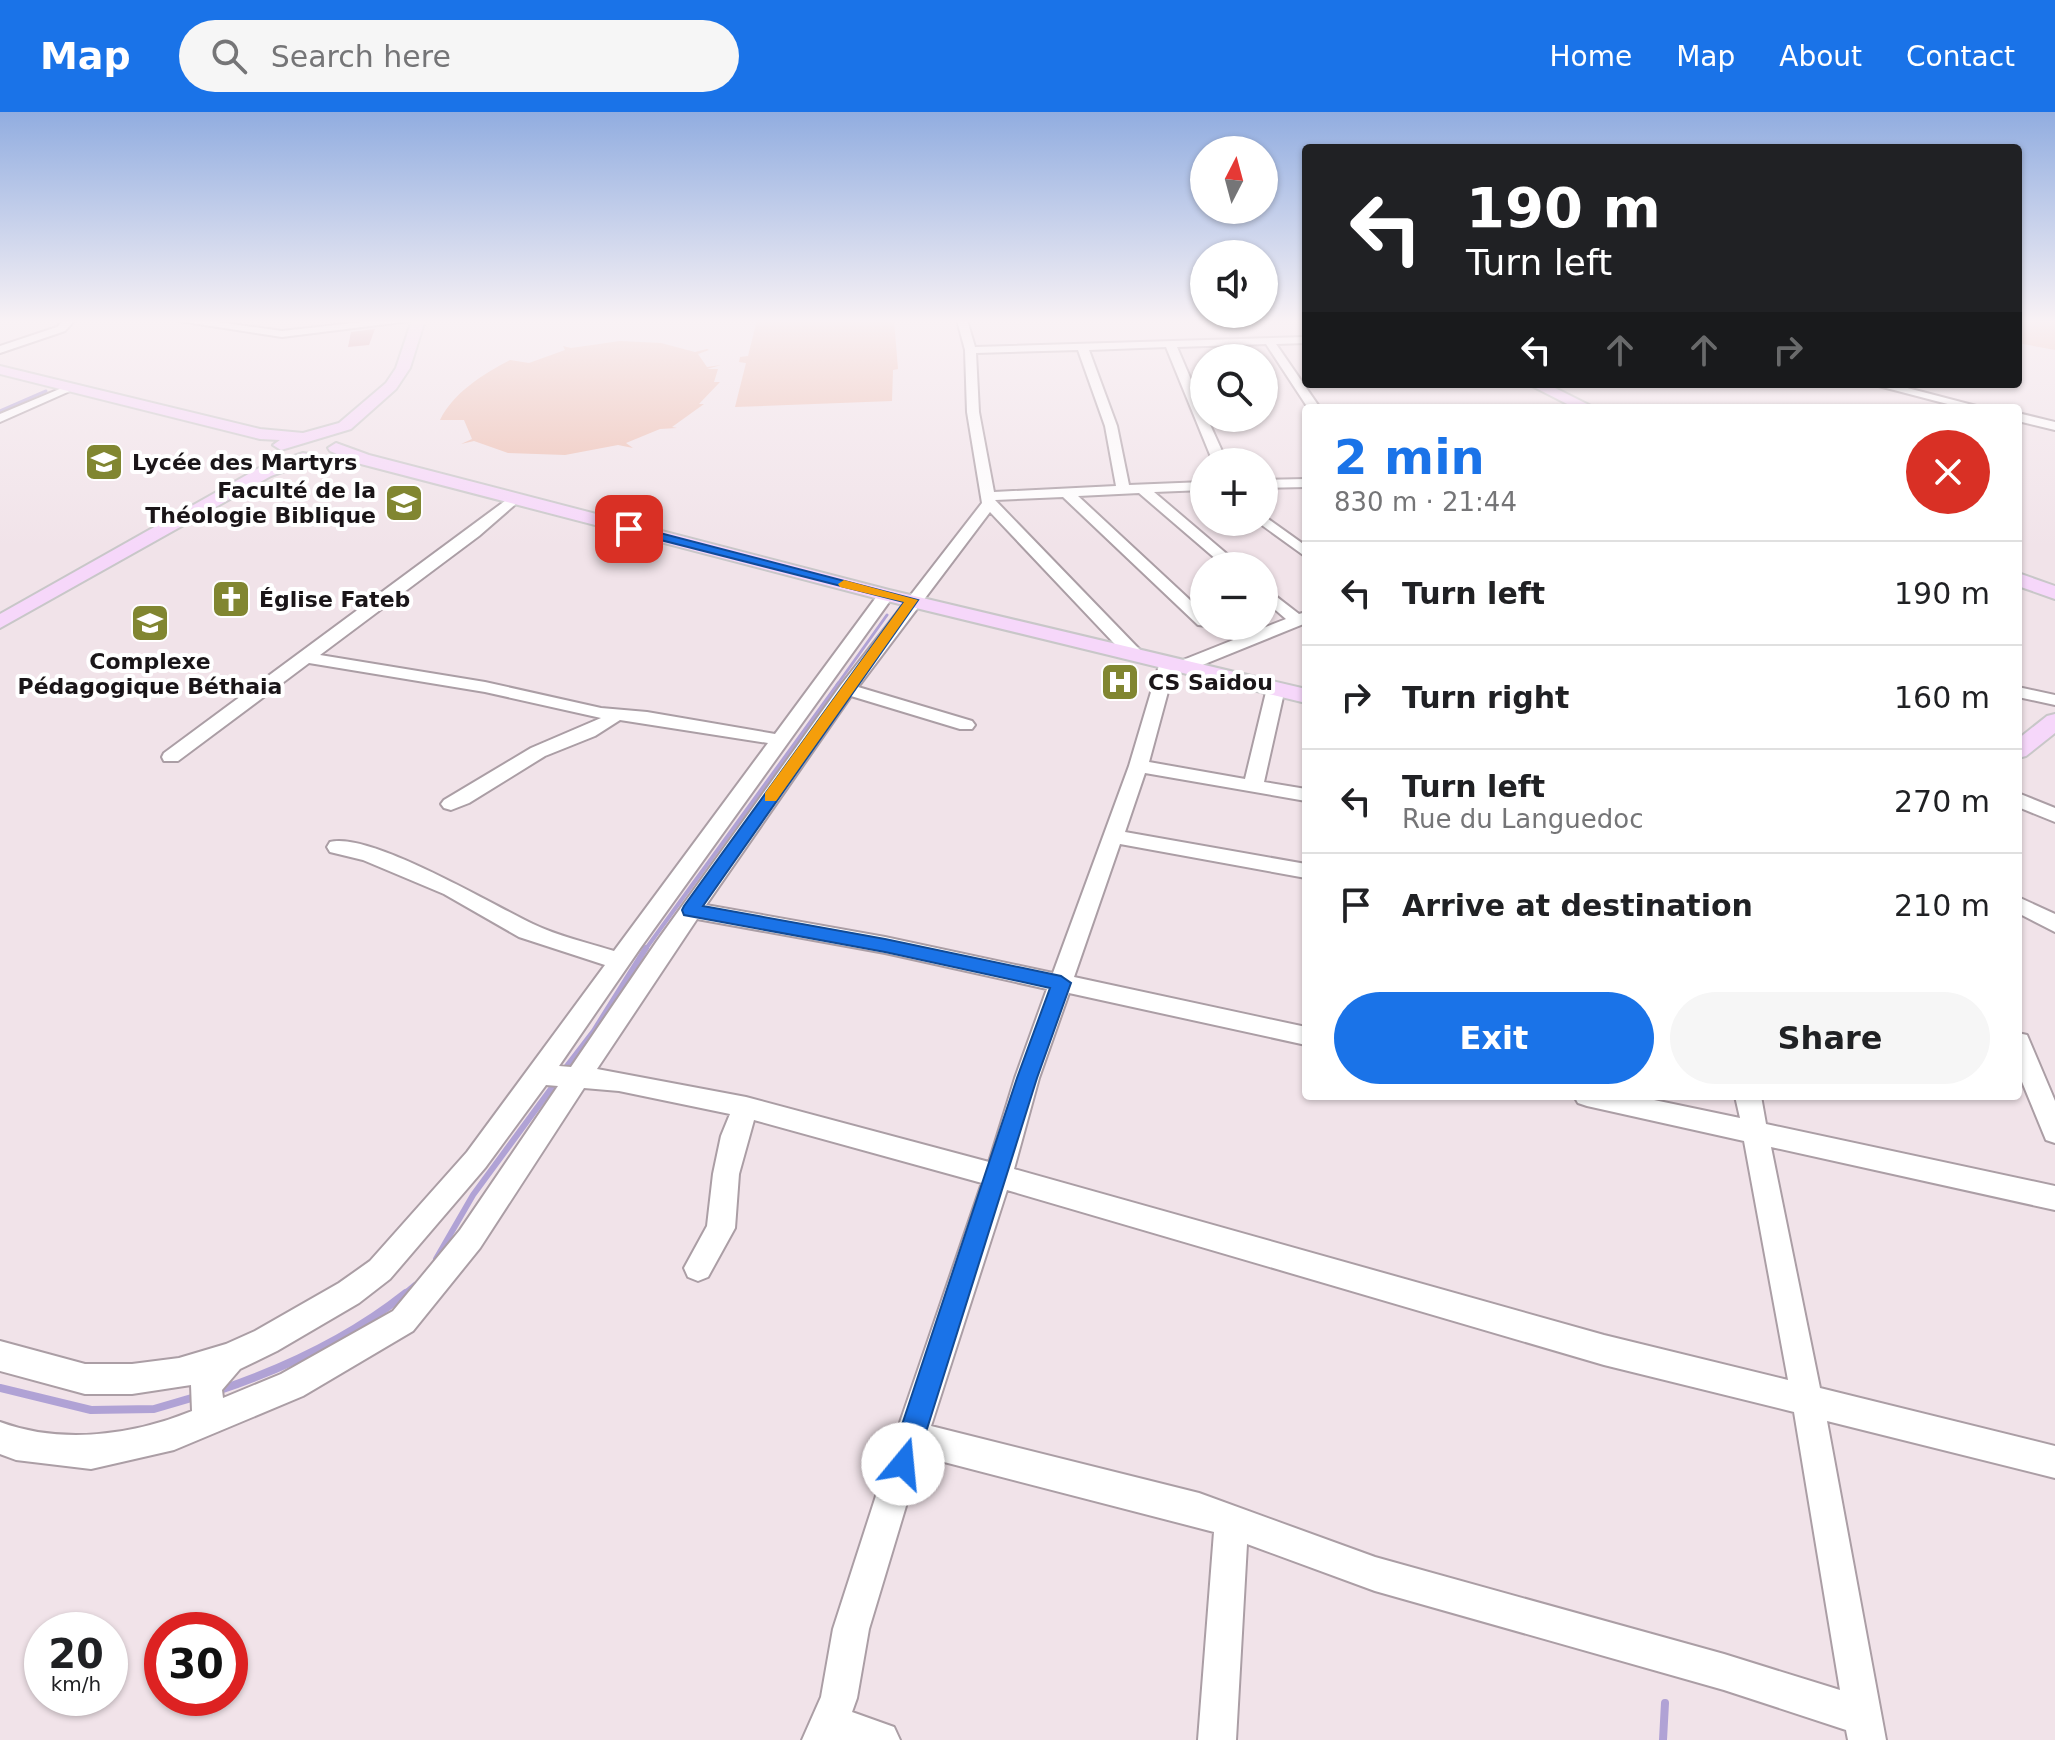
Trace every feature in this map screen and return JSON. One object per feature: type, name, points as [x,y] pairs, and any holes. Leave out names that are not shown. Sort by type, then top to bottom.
[{"type":"main road","points":[[109,396],[260,434],[340,438],[363,459]]},
{"type":"main road","points":[[0,622],[265,472],[308,457],[340,438],[381,396]]},
{"type":"main road","points":[[260,434],[279,451],[308,457],[363,459],[899,597],[1302,695]]},
{"type":"main road","points":[[265,472],[279,451],[299,437]]},
{"type":"main road","points":[[2022,581],[2055,593]]},
{"type":"street","points":[[0,406],[24,396]]},
{"type":"street","points":[[0,418],[52,396]]},
{"type":"street","points":[[972,396],[988,500],[1134,654]]},
{"type":"street","points":[[1100,396],[1111,426],[1123,488]]},
{"type":"street","points":[[1192,396],[1214,448]]},
{"type":"street","points":[[1927,396],[1961,404]]},
{"type":"street","points":[[2022,418],[2053,424]]},
{"type":"street","points":[[1278,484],[1302,483]]},
{"type":"street","points":[[0,1356],[85,1379],[192,1379],[308,1318],[380,1270],[476,1160],[780,740],[899,597],[949,558],[988,500],[1065,491],[1190,486]]},
{"type":"street","points":[[1141,488],[1216,552]]},
{"type":"street","points":[[1065,491],[1190,609]]},
{"type":"street","points":[[171,757],[474,533],[513,499]]},
{"type":"street","points":[[1278,531],[1302,550]]},
{"type":"street","points":[[0,1438],[16,1444],[91,1453],[174,1434],[292,1385],[403,1321],[470,1239],[665,947],[847,689],[899,597]]},
{"type":"street","points":[[1278,603],[1302,623]]},
{"type":"street","points":[[881,1740],[826,1732],[839,1698],[851,1629],[998,1177],[1027,1078],[1176,664],[1275,629],[1302,624]]},
{"type":"street","points":[[1223,640],[1230,647]]},
{"type":"street","points":[[305,657],[485,687],[616,714],[780,740]]},
{"type":"street","points":[[1253,786],[1276,688]]},
{"type":"street","points":[[847,689],[966,725]]},
{"type":"street","points":[[2022,693],[2055,700]]},
{"type":"street","points":[[451,804],[480,790],[539,752],[597,731],[616,714]]},
{"type":"street","points":[[1138,766],[1302,794]]},
{"type":"street","points":[[2022,801],[2055,816]]},
{"type":"street","points":[[712,832],[742,838]]},
{"type":"street","points":[[1113,836],[1302,870]]},
{"type":"street","points":[[337,847],[369,855],[452,889],[527,931],[618,961]]},
{"type":"street","points":[[2022,906],[2055,924]]},
{"type":"street","points":[[691,910],[885,945],[1302,1035]]},
{"type":"street","points":[[633,941],[665,947]]},
{"type":"street","points":[[2022,1052],[2055,1132]]},
{"type":"street","points":[[540,1075],[619,1081],[746,1107],[1159,1220],[1604,1350],[2055,1462]]},
{"type":"street","points":[[1606,1100],[2055,1198]]},
{"type":"street","points":[[1749,1100],[1807,1399],[1864,1728]]},
{"type":"street","points":[[698,1268],[721,1228],[726,1174],[734,1136],[746,1107]]},
{"type":"street","points":[[192,1379],[209,1421]]},
{"type":"street","points":[[911,1437],[1199,1510],[1375,1574],[1724,1672],[1864,1728]]},
{"type":"street","points":[[1217,1740],[1232,1522]]},
{"type":"shaded area","points":[[458,396],[707,396],[699,404],[704,404],[672,427],[677,428],[660,429],[626,443],[633,448],[618,445],[565,455],[508,453],[474,441],[461,444],[472,439],[464,420],[440,420]]},
{"type":"shaded area","points":[[738,396],[892,396],[892,401],[735,407]]},
{"type":"waterway","points":[[0,411],[35,396]]},
{"type":"waterway","points":[[837,685],[887,615]]},
{"type":"waterway","points":[[645,950],[839,683]]},
{"type":"waterway","points":[[564,1070],[594,1031],[646,948]]},
{"type":"waterway","points":[[436,1259],[473,1195],[556,1082]]},
{"type":"waterway","points":[[403,1295],[415,1285]]},
{"type":"waterway","points":[[220,1390],[269,1372],[341,1337],[406,1293]]},
{"type":"waterway","points":[[0,1388],[91,1410],[154,1409],[195,1397]]},
{"type":"waterway","points":[[1663,1740],[1665,1703]]},
{"type":"slow traffic","points":[[770,797],[912,600],[844,584]]},
{"type":"place","name":"Lycée des Martyrs","points":[[104,462]]},
{"type":"place","name":"Faculté de la Théologie Biblique","points":[[404,503]]},
{"type":"place","name":"Église Fateb","points":[[231,599]]},
{"type":"place","name":"Complexe Pédagogique Béthaia","points":[[150,623]]},
{"type":"place","name":"CS Saidou","points":[[1120,682]]},
{"type":"route","points":[[629,529],[912,600],[691,910],[885,945],[1061,983],[1027,1078],[998,1177],[903,1464]]}]
